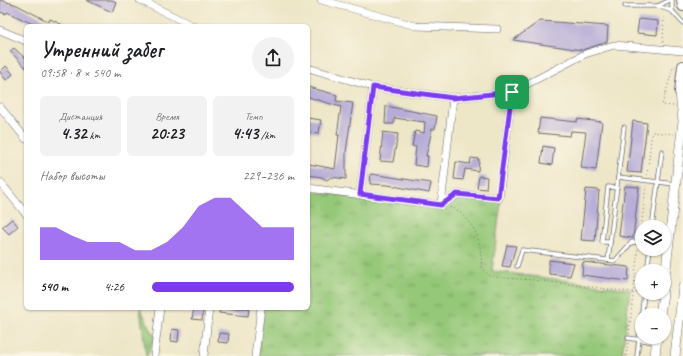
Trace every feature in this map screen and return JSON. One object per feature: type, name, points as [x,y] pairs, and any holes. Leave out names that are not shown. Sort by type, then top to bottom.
[{"type":"main road","points":[[682,0],[683,6]]},
{"type":"main road","points":[[682,67],[682,92]]},
{"type":"street","points":[[140,0],[189,24]]},
{"type":"street","points":[[321,0],[416,26],[497,30]]},
{"type":"street","points":[[0,30],[24,40]]},
{"type":"street","points":[[310,69],[373,87],[453,98],[512,92],[586,54],[614,45],[683,51]]},
{"type":"street","points":[[360,194],[373,87]]},
{"type":"street","points":[[310,188],[441,205],[457,194],[498,198],[512,92]]},
{"type":"street","points":[[666,264],[683,121],[682,92]]},
{"type":"street","points":[[441,205],[453,98]]},
{"type":"street","points":[[0,107],[24,137]]},
{"type":"street","points":[[1,187],[24,212]]},
{"type":"street","points":[[675,356],[683,288]]},
{"type":"street","points":[[154,356],[160,310]]},
{"type":"street","points":[[204,356],[209,310]]},
{"type":"street","points":[[255,356],[262,310]]},
{"type":"street","points":[[655,356],[656,344]]},
{"type":"lane","points":[[658,6],[671,0],[672,11]]},
{"type":"lane","points":[[625,6],[658,6],[672,11],[683,23]]},
{"type":"lane","points":[[608,260],[624,127]]},
{"type":"lane","points":[[653,220],[662,151]]},
{"type":"lane","points":[[618,177],[676,184]]},
{"type":"lane","points":[[610,242],[602,242],[608,187],[617,188]]},
{"type":"lane","points":[[517,266],[522,250],[615,261],[632,242],[635,242]]},
{"type":"lane","points":[[628,338],[635,339]]},
{"type":"lane","points":[[637,356],[638,344]]},
{"type":"path","points":[[663,8],[665,18],[663,37],[664,49]]},
{"type":"path","points":[[678,107],[662,105],[673,68],[682,67]]},
{"type":"path","points":[[441,205],[457,209],[474,227],[480,242],[482,269],[490,277],[534,280],[634,292]]},
{"type":"path","points":[[626,356],[634,283]]},
{"type":"green space","points":[[310,191],[443,208],[458,198],[501,202],[492,271],[630,289],[622,356],[258,356],[264,310],[310,310]]},
{"type":"green space","points":[[140,310],[155,337],[146,356]]},
{"type":"building","points":[[0,0],[17,5],[49,22],[50,19],[61,24],[33,24],[7,12],[6,14],[0,12]]},
{"type":"building","points":[[86,0],[112,0],[116,2],[112,12]]},
{"type":"building","points":[[639,19],[658,21],[657,35],[637,33]]},
{"type":"building","points":[[540,21],[608,26],[607,42],[582,50],[513,40]]},
{"type":"building","points":[[14,48],[24,57],[24,66],[10,51]]},
{"type":"building","points":[[6,66],[13,74],[6,80],[0,72]]},
{"type":"building","points":[[310,88],[337,95],[336,101],[353,103],[346,152],[346,179],[331,177],[327,180],[321,177],[310,175],[310,164],[335,169],[339,135],[337,135],[341,107],[310,98]]},
{"type":"building","points":[[386,106],[437,116],[435,129],[432,129],[426,156],[428,156],[427,167],[414,165],[416,147],[412,146],[415,131],[424,133],[425,122],[394,118],[394,124],[385,124]]},
{"type":"building","points":[[310,118],[321,120],[319,133],[310,132]]},
{"type":"building","points":[[540,118],[577,122],[577,119],[602,122],[596,170],[581,168],[586,132],[571,131],[570,136],[538,133]]},
{"type":"building","points":[[633,121],[647,123],[641,173],[627,172]]},
{"type":"building","points":[[383,132],[398,134],[393,162],[380,161]]},
{"type":"building","points":[[543,146],[554,148],[552,165],[541,163]]},
{"type":"building","points":[[471,158],[479,159],[478,171],[465,169],[463,180],[454,179],[456,162],[470,164]]},
{"type":"building","points":[[371,174],[431,183],[429,193],[388,185],[370,184]]},
{"type":"building","points":[[479,176],[487,177],[486,189],[477,188]]},
{"type":"building","points":[[625,186],[639,187],[633,238],[619,236]]},
{"type":"building","points":[[586,189],[599,190],[595,241],[581,240]]},
{"type":"building","points":[[12,219],[18,226],[9,234],[2,227]]},
{"type":"building","points":[[507,245],[516,246],[510,267],[502,266]]},
{"type":"building","points":[[549,260],[574,263],[570,276],[549,274]]},
{"type":"building","points":[[583,262],[629,267],[628,281],[582,275]]},
{"type":"building","points":[[194,310],[203,310],[202,320],[192,319]]},
{"type":"building","points":[[220,310],[249,310],[248,316],[219,313]]},
{"type":"building","points":[[172,329],[179,330],[178,342],[171,341]]},
{"type":"building","points":[[219,333],[229,334],[228,343],[218,342]]},
{"type":"route","points":[[373,87],[453,98],[512,92],[498,198],[457,194],[441,205],[360,194],[373,87]]}]
